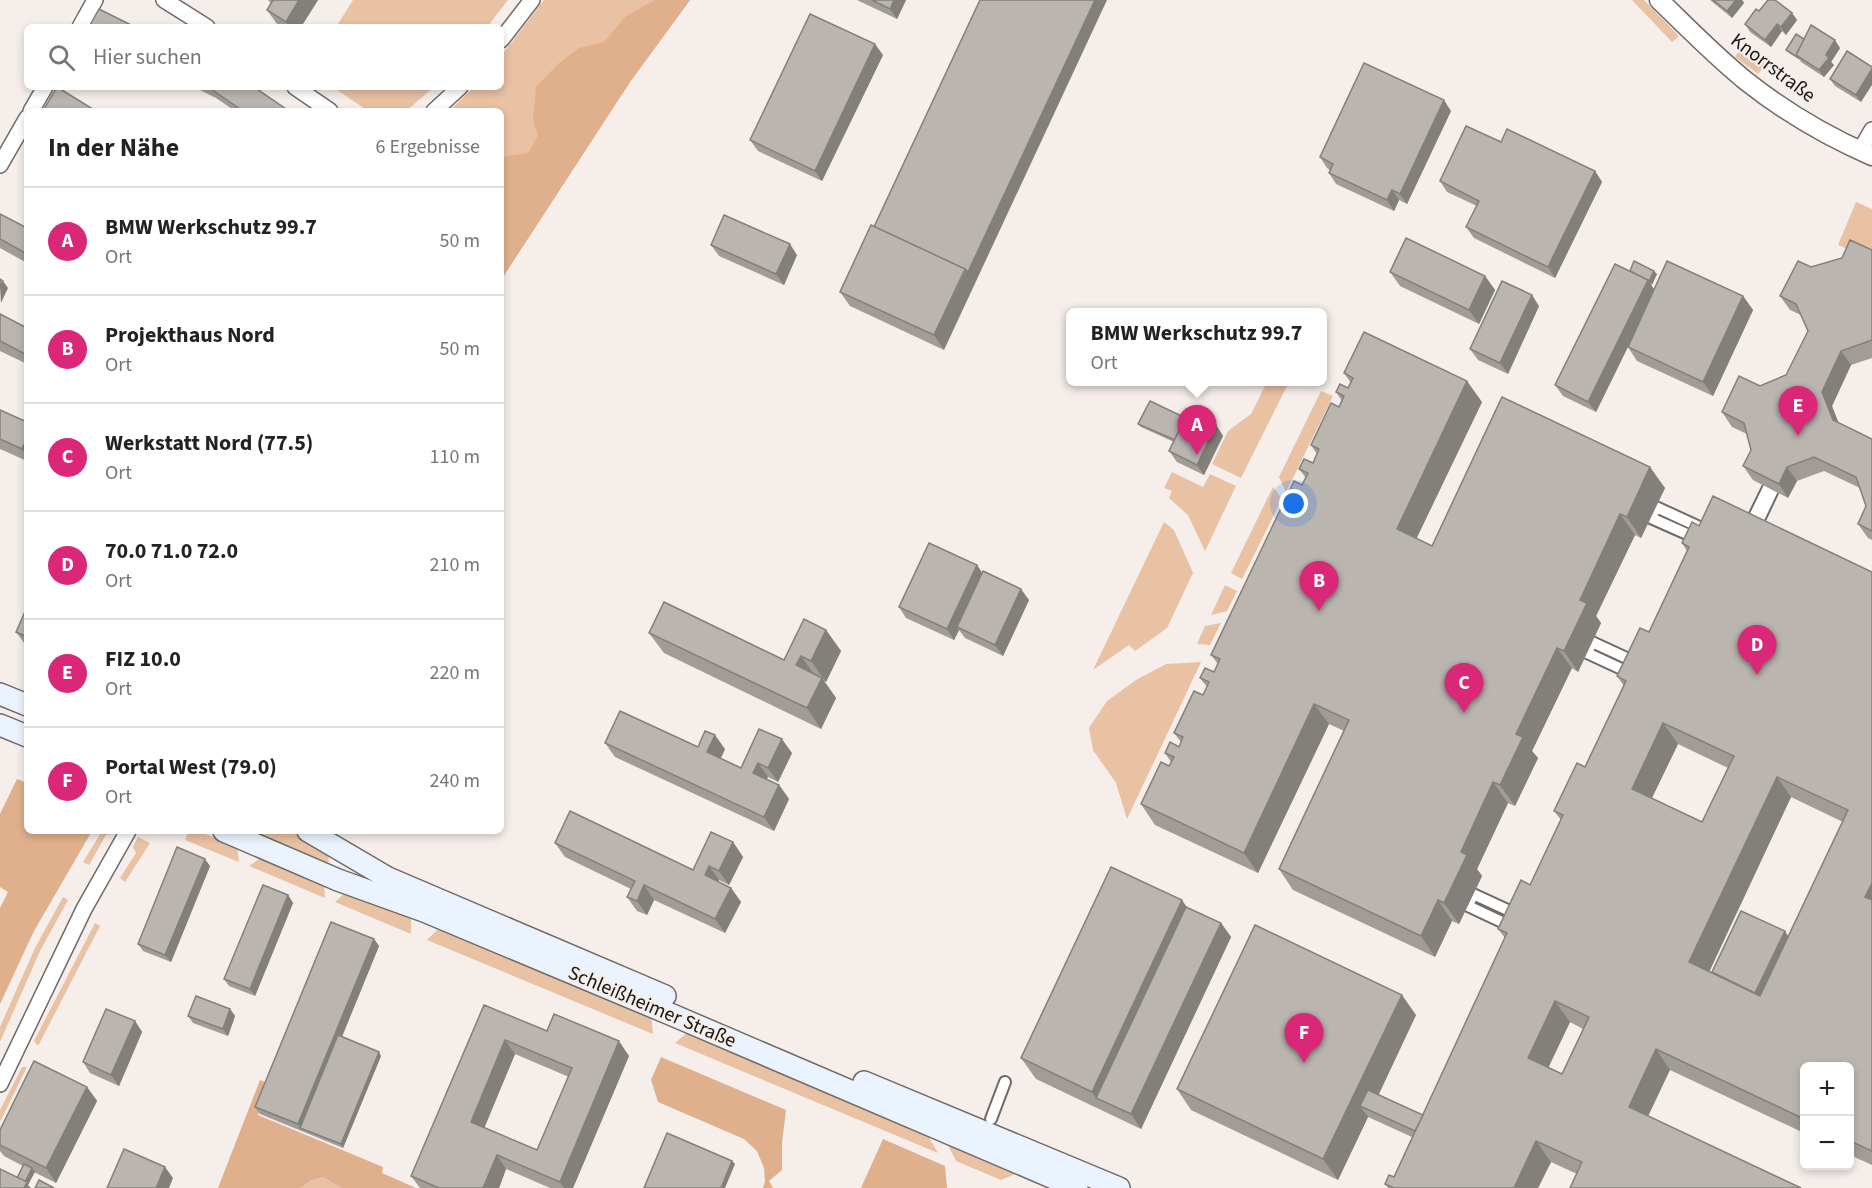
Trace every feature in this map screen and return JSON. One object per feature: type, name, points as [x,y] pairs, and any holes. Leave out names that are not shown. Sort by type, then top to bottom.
[{"type":"main road","points":[[0,694],[24,704]]},
{"type":"main road","points":[[0,725],[24,735]]},
{"type":"main road","name":"Schleißheimer Straße","points":[[231,834],[338,880],[423,911],[670,1014],[1077,1188]]},
{"type":"main road","name":"Schleißheimer Straße","points":[[313,834],[388,878],[429,897],[675,1000],[775,1045],[1119,1188]]},
{"type":"street","points":[[82,24],[95,0]]},
{"type":"street","points":[[164,0],[202,24]]},
{"type":"street","points":[[504,36],[532,0]]},
{"type":"street","name":"Knorrstraße","points":[[1659,0],[1712,51],[1760,91],[1809,123],[1866,153]]},
{"type":"street","points":[[33,108],[43,90]]},
{"type":"street","points":[[299,90],[326,108]]},
{"type":"street","points":[[437,108],[456,90]]},
{"type":"street","points":[[0,165],[24,123]]},
{"type":"street","points":[[1866,153],[1872,130]]},
{"type":"street","points":[[1656,507],[1719,536],[1714,546],[1651,518],[1656,507]]},
{"type":"street","points":[[1592,642],[1646,667],[1641,678],[1587,653],[1592,642]]},
{"type":"street","points":[[0,1084],[84,909],[126,834]]},
{"type":"street","points":[[1473,894],[1527,919],[1521,932],[1468,906],[1473,894]]},
{"type":"street","points":[[991,1119],[1005,1082]]},
{"type":"shaded area","points":[[353,0],[508,0],[489,24],[338,24]]},
{"type":"shaded area","points":[[544,0],[690,0],[630,82],[504,275],[504,108],[452,108],[471,90],[504,90],[504,52]]},
{"type":"shaded area","points":[[655,0],[690,0],[630,82],[504,275],[504,157],[528,153],[538,136],[533,120],[536,87],[558,64],[579,48],[604,42],[626,16]]},
{"type":"shaded area","points":[[1632,0],[1644,0],[1679,36],[1672,42]]},
{"type":"shaded area","points":[[1744,45],[1767,62],[1758,74],[1735,57]]},
{"type":"shaded area","points":[[337,90],[430,90],[410,108],[364,108]]},
{"type":"shaded area","points":[[1856,202],[1872,209],[1872,259],[1838,245]]},
{"type":"shaded area","points":[[1265,386],[1287,386],[1241,478],[1212,464],[1228,431],[1251,414]]},
{"type":"shaded area","points":[[1321,391],[1333,396],[1286,492],[1279,477]]},
{"type":"shaded area","points":[[1172,472],[1203,487],[1210,474],[1236,486],[1205,551],[1188,515],[1169,498],[1172,491],[1164,488]]},
{"type":"shaded area","points":[[1273,487],[1282,499],[1242,579],[1231,573]]},
{"type":"shaded area","points":[[1164,522],[1174,530],[1193,573],[1167,628],[1135,651],[1129,645],[1093,670]]},
{"type":"shaded area","points":[[1225,585],[1237,591],[1227,611],[1211,615]]},
{"type":"shaded area","points":[[1221,623],[1210,645],[1197,644],[1205,626]]},
{"type":"shaded area","points":[[1201,662],[1127,819],[1116,783],[1093,750],[1089,728],[1107,701],[1136,680],[1166,664]]},
{"type":"shaded area","points":[[17,779],[24,782],[24,834],[90,834],[34,931],[0,1004],[0,908],[8,892],[0,887],[0,814]]},
{"type":"shaded area","points":[[100,834],[112,834],[106,835],[89,865],[83,862]]},
{"type":"shaded area","points":[[188,834],[205,834],[237,847],[239,862],[185,840]]},
{"type":"shaded area","points":[[249,834],[295,834],[328,854],[329,862],[323,864]]},
{"type":"shaded area","points":[[138,837],[150,843],[125,882],[120,878],[136,853],[133,847]]},
{"type":"shaded area","points":[[262,857],[324,883],[325,898],[249,866]]},
{"type":"shaded area","points":[[346,892],[381,907],[411,916],[411,934],[335,902]]},
{"type":"shaded area","points":[[63,897],[68,900],[40,951],[0,1042],[0,1027],[35,948]]},
{"type":"shaded area","points":[[95,923],[100,926],[38,1046],[34,1041]]},
{"type":"shaded area","points":[[439,928],[651,1014],[653,1034],[427,940]]},
{"type":"shaded area","points":[[690,1030],[926,1132],[938,1153],[675,1043]]},
{"type":"shaded area","points":[[661,1057],[786,1110],[782,1170],[769,1181],[773,1188],[763,1188],[764,1168],[757,1151],[744,1139],[658,1102],[651,1080]]},
{"type":"shaded area","points":[[22,1067],[27,1067],[0,1122],[0,1110]]},
{"type":"shaded area","points":[[260,1080],[270,1084],[258,1115],[383,1167],[382,1173],[416,1188],[341,1188],[323,1177],[310,1181],[301,1188],[218,1188]]},
{"type":"shaded area","points":[[883,1139],[945,1166],[947,1188],[861,1188]]},
{"type":"shaded area","points":[[946,1141],[1020,1172],[1001,1180],[956,1161]]},
{"type":"shaded area","points":[[323,1177],[341,1188],[301,1188],[310,1181]]},
{"type":"building","points":[[273,0],[299,0],[286,22],[267,10]]},
{"type":"building","points":[[872,0],[894,0],[890,9]]},
{"type":"building","points":[[980,0],[1095,0],[968,272],[874,227]]},
{"type":"building","points":[[1713,0],[1736,0],[1727,11]]},
{"type":"building","points":[[1768,0],[1775,0],[1792,13],[1781,27],[1777,24],[1765,40],[1745,24],[1756,9],[1759,11]]},
{"type":"building","points":[[99,9],[129,24],[91,24]]},
{"type":"building","points":[[810,14],[875,44],[815,171],[750,140]]},
{"type":"building","points":[[1811,25],[1835,40],[1826,55],[1829,58],[1819,70],[1796,55]]},
{"type":"building","points":[[1796,34],[1804,39],[1797,57],[1786,50]]},
{"type":"building","points":[[1847,51],[1872,67],[1856,95],[1830,79]]},
{"type":"building","points":[[1364,63],[1444,100],[1400,194],[1392,190],[1387,200],[1329,173],[1333,164],[1320,157]]},
{"type":"building","points":[[55,90],[62,90],[91,108],[45,108]]},
{"type":"building","points":[[212,90],[258,90],[285,108],[239,108]]},
{"type":"building","points":[[1466,126],[1501,142],[1507,129],[1595,171],[1548,267],[1466,227],[1479,201],[1440,181]]},
{"type":"building","points":[[0,214],[24,226],[24,252],[0,239]]},
{"type":"building","points":[[724,215],[790,244],[776,274],[711,245]]},
{"type":"building","points":[[871,225],[965,269],[934,335],[840,292]]},
{"type":"building","points":[[1406,238],[1485,276],[1469,310],[1390,272]]},
{"type":"building","points":[[1850,240],[1872,250],[1872,340],[1841,351],[1822,392],[1833,420],[1872,439],[1872,531],[1858,524],[1866,506],[1856,477],[1814,457],[1787,467],[1779,484],[1743,466],[1751,450],[1744,423],[1722,412],[1739,376],[1760,386],[1786,375],[1808,331],[1796,304],[1780,296],[1798,261],[1811,267],[1842,258]]},
{"type":"building","points":[[1634,261],[1654,271],[1649,281],[1630,271]]},
{"type":"building","points":[[1667,261],[1743,296],[1703,382],[1628,347]]},
{"type":"building","points":[[1615,264],[1648,280],[1588,402],[1555,385]]},
{"type":"building","points":[[1502,281],[1532,295],[1500,363],[1470,349]]},
{"type":"building","points":[[0,314],[24,326],[24,353],[0,341]]},
{"type":"building","points":[[1364,332],[1467,381],[1397,529],[1432,546],[1502,397],[1650,467],[1627,517],[1620,514],[1580,600],[1587,603],[1564,651],[1557,648],[1516,734],[1523,737],[1500,785],[1493,782],[1461,852],[1467,855],[1444,903],[1438,900],[1421,936],[1279,869],[1349,720],[1314,704],[1244,853],[1141,804],[1161,762],[1169,766],[1174,757],[1165,753],[1170,742],[1179,747],[1183,737],[1174,733],[1194,691],[1203,695],[1209,682],[1200,678],[1205,668],[1214,672],[1220,659],[1211,655],[1294,481],[1302,485],[1308,473],[1299,469],[1304,459],[1313,463],[1319,449],[1311,445],[1331,403],[1339,407],[1344,396],[1336,392],[1340,384],[1348,388],[1353,378],[1344,373]]},
{"type":"building","points":[[1150,401],[1186,418],[1175,440],[1138,424]]},
{"type":"building","points":[[0,410],[24,421],[22,449],[0,439]]},
{"type":"building","points":[[1188,412],[1216,425],[1197,465],[1169,451]]},
{"type":"building","points":[[1713,496],[1872,572],[1872,883],[1865,897],[1872,900],[1872,1151],[1854,1143],[1854,1062],[1800,1062],[1800,1117],[1656,1049],[1629,1107],[1801,1188],[1570,1188],[1582,1162],[1536,1141],[1514,1188],[1394,1188],[1385,1184],[1389,1175],[1394,1177],[1507,933],[1498,929],[1521,880],[1530,885],[1563,815],[1554,811],[1577,763],[1585,767],[1626,681],[1617,676],[1640,628],[1649,632],[1689,547],[1682,543],[1692,522],[1699,526]],"holes":[[[1663,723],[1734,756],[1702,822],[1632,789]],[[1777,777],[1848,810],[1760,996],[1689,962]],[[1555,1001],[1589,1017],[1562,1074],[1528,1058]]]},
{"type":"building","points":[[929,543],[977,565],[947,629],[899,607]]},
{"type":"building","points":[[983,571],[1021,589],[995,645],[957,627]]},
{"type":"building","points":[[664,602],[784,660],[804,619],[826,630],[811,661],[801,656],[796,665],[822,678],[807,708],[649,633]]},
{"type":"building","points":[[24,614],[24,636],[16,632]]},
{"type":"building","points":[[620,711],[698,747],[705,731],[715,735],[707,752],[741,768],[759,729],[782,739],[768,768],[758,763],[753,773],[779,785],[764,817],[605,743]]},
{"type":"building","points":[[570,811],[693,870],[711,832],[733,842],[719,871],[709,866],[705,875],[731,888],[715,919],[644,885],[637,901],[627,897],[635,881],[555,843]]},
{"type":"building","points":[[177,847],[205,859],[165,955],[138,944]]},
{"type":"building","points":[[1111,867],[1182,900],[1092,1092],[1021,1058]]},
{"type":"building","points":[[263,885],[288,895],[250,989],[224,979]]},
{"type":"building","points":[[1186,907],[1221,923],[1131,1114],[1096,1098]]},
{"type":"building","points":[[1741,911],[1785,931],[1755,993],[1712,972]]},
{"type":"building","points":[[331,922],[374,939],[298,1124],[255,1107]]},
{"type":"building","points":[[1255,925],[1402,995],[1323,1159],[1177,1089]]},
{"type":"building","points":[[196,996],[230,1009],[223,1029],[188,1016]]},
{"type":"building","points":[[484,1005],[547,1031],[554,1014],[619,1041],[560,1182],[497,1155],[483,1188],[439,1188],[411,1176]],"holes":[[[505,1040],[572,1068],[537,1150],[471,1122]]]},
{"type":"building","points":[[106,1009],[135,1021],[111,1075],[83,1062]]},
{"type":"building","points":[[338,1035],[379,1052],[341,1144],[300,1128]]},
{"type":"building","points":[[34,1061],[87,1087],[46,1168],[0,1145],[0,1130]]},
{"type":"building","points":[[1368,1090],[1423,1115],[1415,1131],[1360,1106]]},
{"type":"building","points":[[667,1133],[732,1161],[721,1188],[644,1188]]},
{"type":"building","points":[[124,1149],[165,1167],[156,1188],[107,1188]]},
{"type":"building","points":[[24,1164],[32,1168],[25,1182],[17,1178]]},
{"type":"building","points":[[0,1169],[27,1182],[24,1188],[0,1188]]},
{"type":"building","points":[[39,1180],[54,1188],[35,1188]]},
{"type":"place","name":"FIZ 10.0","points":[[1798,436]]},
{"type":"place","name":"BMW Werkschutz 99.7","points":[[1197,455]]},
{"type":"place","name":"Projekthaus Nord","points":[[1319,611]]},
{"type":"place","name":"70.0 71.0 72.0","points":[[1757,675]]},
{"type":"place","name":"Werkstatt Nord (77.5)","points":[[1464,713]]},
{"type":"place","name":"Portal West (79.0)","points":[[1304,1063]]}]
